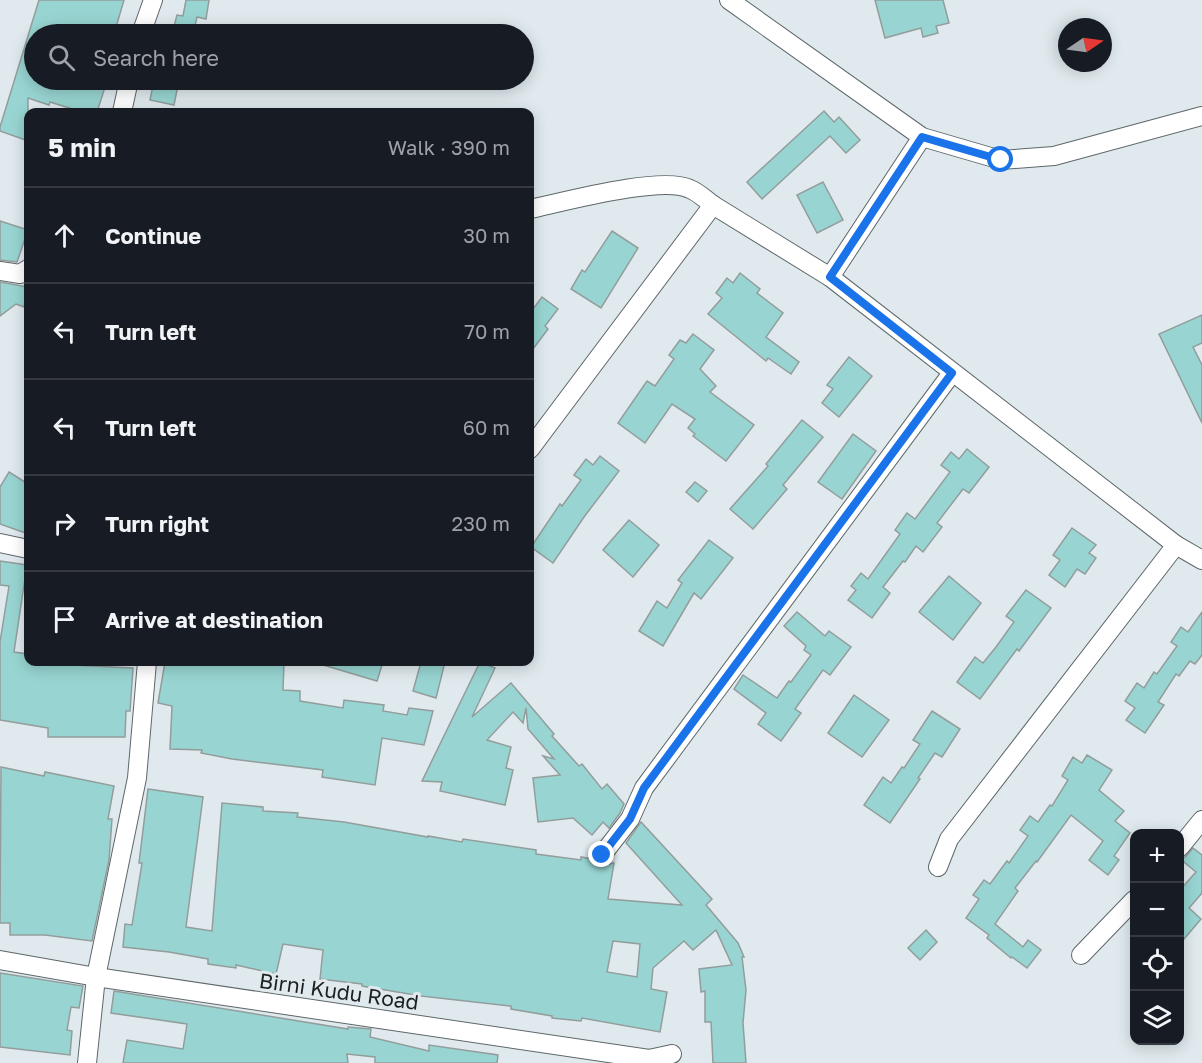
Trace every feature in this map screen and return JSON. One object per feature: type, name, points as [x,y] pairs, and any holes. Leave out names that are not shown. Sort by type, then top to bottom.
[{"type":"street","points":[[145,24],[153,0]]},
{"type":"street","points":[[729,0],[922,137],[1001,160],[1054,156],[1202,116]]},
{"type":"street","points":[[123,108],[127,90]]},
{"type":"street","points":[[830,277],[922,137]]},
{"type":"street","points":[[534,208],[627,189],[664,184],[690,188],[713,206],[830,277],[1176,544],[1202,560]]},
{"type":"street","points":[[534,444],[713,206]]},
{"type":"street","points":[[0,271],[20,274],[24,272]]},
{"type":"street","points":[[602,855],[630,819],[644,788],[952,373]]},
{"type":"street","points":[[0,543],[24,548]]},
{"type":"street","points":[[938,867],[949,839],[1176,544]]},
{"type":"street","points":[[87,1063],[96,977],[137,778],[147,666]]},
{"type":"street","points":[[1184,841],[1202,820]]},
{"type":"street","points":[[1081,955],[1130,905]]},
{"type":"street","name":"Birni Kudu Road","points":[[0,960],[96,977],[649,1059],[672,1054]]},
{"type":"building","points":[[39,0],[124,0],[117,24],[32,24]]},
{"type":"building","points":[[186,0],[209,0],[206,19],[197,17],[195,24],[175,24],[177,15],[183,16]]},
{"type":"building","points":[[875,0],[943,0],[949,23],[936,26],[938,33],[923,37],[921,28],[885,38]]},
{"type":"building","points":[[24,49],[24,90],[104,90],[98,108],[69,108],[50,102],[49,105],[28,98],[28,108],[24,108],[24,140],[0,131]]},
{"type":"building","points":[[152,90],[177,90],[174,105],[150,100]]},
{"type":"building","points":[[824,111],[834,122],[839,117],[860,140],[846,153],[830,136],[762,199],[747,182]]},
{"type":"building","points":[[823,182],[843,220],[817,233],[797,195]]},
{"type":"building","points":[[0,221],[24,229],[24,242],[17,262],[0,260]]},
{"type":"building","points":[[612,231],[638,248],[601,308],[571,289],[582,270],[585,272]]},
{"type":"building","points":[[740,273],[760,289],[757,293],[783,313],[766,337],[799,362],[791,374],[768,358],[766,361],[708,314],[722,298],[716,293],[727,278],[733,283]]},
{"type":"building","points":[[0,282],[24,286],[24,307],[16,304],[0,316]]},
{"type":"building","points":[[542,297],[558,309],[545,326],[548,329],[534,348],[534,308]]},
{"type":"building","points":[[1202,315],[1202,343],[1193,347],[1202,365],[1202,423],[1159,334]]},
{"type":"building","points":[[693,334],[714,350],[700,369],[716,386],[710,392],[754,425],[726,461],[693,436],[695,434],[688,428],[695,419],[672,404],[645,443],[618,423],[647,381],[655,386],[674,359],[669,355],[680,340],[686,343]]},
{"type":"building","points":[[849,357],[872,376],[839,417],[822,403],[833,389],[827,385]]},
{"type":"building","points":[[802,420],[823,437],[783,485],[787,489],[753,529],[730,509],[768,466],[766,464]]},
{"type":"building","points":[[853,434],[876,451],[842,499],[818,482]]},
{"type":"building","points":[[967,449],[989,467],[969,493],[963,489],[937,523],[942,527],[923,552],[916,546],[905,562],[903,561],[883,587],[890,593],[872,618],[848,600],[856,590],[851,586],[861,573],[868,579],[900,534],[895,530],[907,513],[915,519],[950,472],[941,465],[951,452],[959,459]]},
{"type":"building","points":[[600,456],[619,471],[553,563],[534,549],[534,543],[560,504],[562,506],[581,480],[574,475],[586,459],[593,465]]},
{"type":"building","points":[[9,472],[24,481],[24,533],[0,524],[0,487]]},
{"type":"building","points":[[695,482],[707,491],[698,502],[686,492]]},
{"type":"building","points":[[629,520],[659,545],[633,577],[603,550]]},
{"type":"building","points":[[1072,528],[1096,545],[1089,553],[1096,558],[1085,574],[1077,569],[1065,587],[1049,575],[1060,560],[1053,555]]},
{"type":"building","points":[[709,540],[733,558],[701,599],[694,593],[663,646],[639,631],[657,601],[667,608],[682,583],[678,580]]},
{"type":"building","points":[[0,561],[24,565],[24,585],[14,652],[24,653],[24,666],[133,668],[130,711],[126,711],[125,737],[48,737],[48,728],[0,720],[0,642],[9,586],[0,585]]},
{"type":"building","points":[[949,576],[981,603],[953,640],[919,612]]},
{"type":"building","points":[[1026,590],[1051,608],[980,699],[957,682],[975,657],[983,663],[996,647],[1014,622],[1006,616]]},
{"type":"building","points":[[797,612],[825,636],[829,631],[851,647],[830,675],[823,670],[795,709],[801,713],[781,741],[758,724],[766,713],[734,689],[743,675],[777,698],[789,681],[791,682],[811,655],[804,650],[806,646],[784,626]]},
{"type":"building","points":[[1202,612],[1202,655],[1195,664],[1190,661],[1179,676],[1176,674],[1158,702],[1164,705],[1145,733],[1126,720],[1135,708],[1125,701],[1137,683],[1144,688],[1154,672],[1157,674],[1177,646],[1171,642],[1181,627],[1188,632]]},
{"type":"building","points":[[164,666],[284,666],[283,690],[300,691],[300,701],[343,708],[344,700],[384,705],[383,711],[407,715],[409,708],[433,711],[424,745],[382,738],[375,785],[322,777],[323,770],[232,759],[201,753],[202,750],[170,749],[172,706],[158,703]]},
{"type":"building","points":[[326,666],[382,666],[377,681]]},
{"type":"building","points":[[420,666],[444,666],[436,698],[413,691]]},
{"type":"building","points":[[478,666],[490,666],[495,668],[472,717],[511,683],[554,734],[552,736],[579,766],[582,764],[602,789],[607,784],[624,804],[609,828],[603,822],[592,835],[573,818],[538,822],[533,778],[560,775],[543,756],[554,759],[528,729],[526,708],[523,723],[513,712],[487,740],[511,747],[506,768],[513,770],[505,805],[440,791],[442,782],[422,781]]},
{"type":"building","points":[[854,695],[889,720],[862,757],[828,733]]},
{"type":"building","points":[[932,711],[960,729],[942,757],[935,753],[890,823],[864,805],[883,777],[891,783],[902,767],[904,768],[920,744],[913,740]]},
{"type":"building","points":[[1087,755],[1112,770],[1099,790],[1124,811],[1115,821],[1130,833],[1114,856],[1119,860],[1108,875],[1089,860],[1103,841],[1071,815],[1015,888],[1018,891],[995,924],[1023,947],[1028,940],[1041,950],[1027,968],[1011,958],[987,938],[989,935],[966,918],[979,899],[973,895],[984,880],[990,884],[1007,861],[1009,863],[1028,836],[1020,830],[1030,816],[1038,822],[1050,805],[1052,806],[1068,780],[1062,776],[1073,757],[1082,763]]},
{"type":"building","points":[[1,767],[44,776],[45,772],[114,786],[108,819],[112,819],[109,860],[92,941],[45,935],[10,935],[10,923],[0,923]]},
{"type":"building","points":[[148,789],[203,797],[186,927],[212,931],[222,803],[263,807],[263,811],[298,813],[297,817],[344,822],[428,837],[462,842],[463,839],[536,850],[536,854],[581,860],[581,857],[592,859],[600,866],[614,863],[608,899],[682,905],[626,843],[641,822],[712,899],[706,905],[738,943],[744,957],[742,957],[746,990],[743,1023],[746,1063],[713,1063],[711,1022],[705,1022],[705,991],[701,992],[699,969],[732,965],[716,930],[693,950],[684,941],[653,968],[651,989],[667,992],[660,1032],[582,1018],[581,1021],[552,1018],[552,1016],[511,1009],[511,1006],[421,996],[362,986],[362,984],[320,979],[323,950],[283,944],[276,974],[236,965],[236,968],[208,964],[208,959],[169,952],[123,947],[125,924],[132,925],[142,863],[139,863]],"holes":[[[613,941],[640,944],[637,977],[607,972]]]},
{"type":"building","points":[[1193,848],[1202,855],[1202,893],[1189,908],[1201,919],[1184,939],[1184,885],[1196,872],[1184,862],[1185,857]]},
{"type":"building","points":[[926,930],[937,942],[920,960],[908,948]]},
{"type":"building","points":[[0,973],[83,986],[79,1008],[71,1007],[67,1030],[72,1031],[70,1055],[0,1047]]},
{"type":"building","points":[[114,991],[348,1029],[348,1027],[371,1029],[370,1037],[429,1051],[429,1045],[498,1055],[497,1063],[375,1063],[375,1057],[347,1054],[348,1063],[123,1063],[127,1040],[183,1049],[187,1024],[111,1013]]},
{"type":"route","points":[[602,855],[630,819],[644,788],[952,373],[830,277],[922,137],[1001,160]]}]
